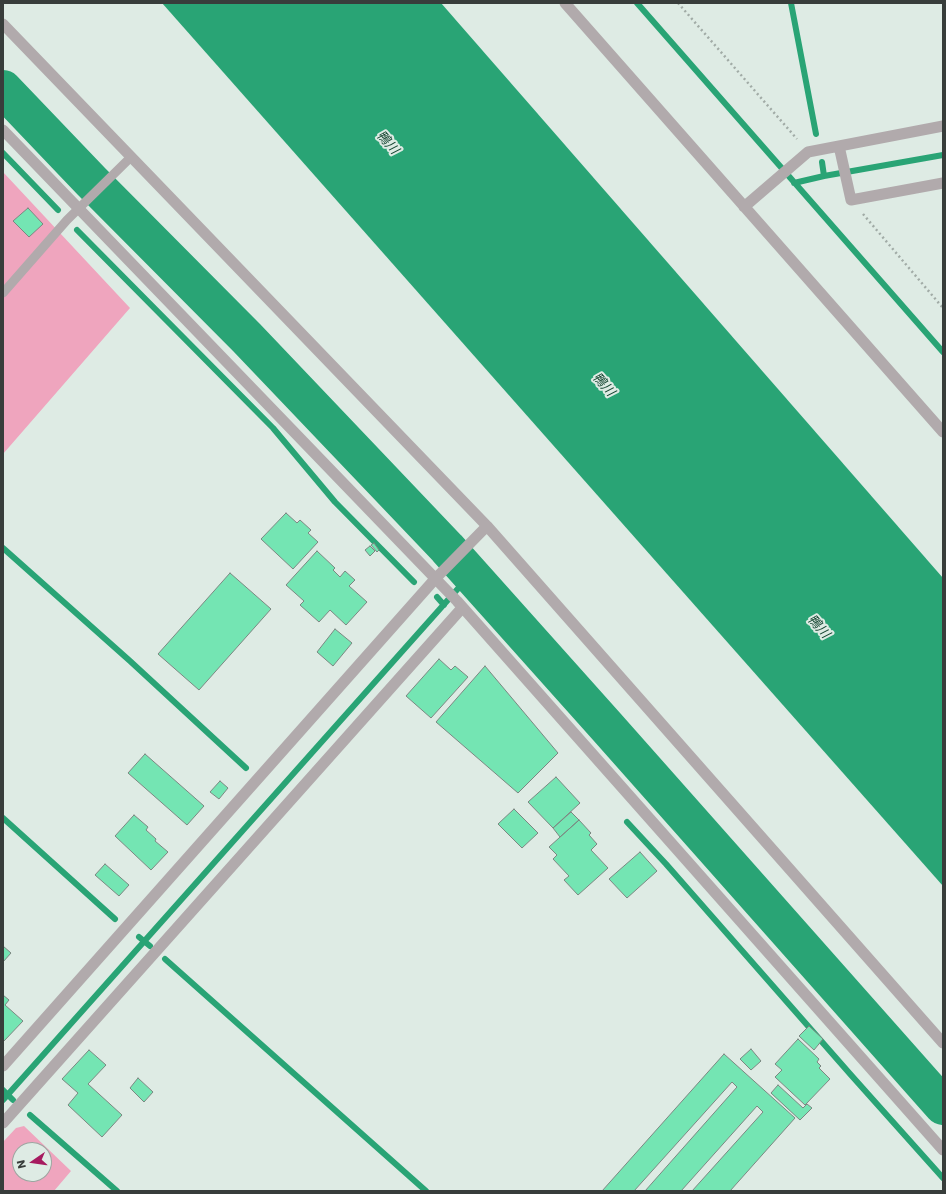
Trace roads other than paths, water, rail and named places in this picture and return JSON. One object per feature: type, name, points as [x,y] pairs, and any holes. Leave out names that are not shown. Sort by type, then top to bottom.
[{"type":"street","points":[[565,3],[943,432]]},
{"type":"street","points":[[3,24],[487,526],[943,1043]]},
{"type":"street","points":[[744,207],[806,154],[839,146],[943,126]]},
{"type":"street","points":[[3,130],[80,206],[460,604],[943,1150]]},
{"type":"street","points":[[839,146],[851,200],[943,183]]},
{"type":"street","points":[[3,1066],[435,579],[487,526]]},
{"type":"street","points":[[3,1124],[460,604]]},
{"type":"lane","points":[[3,293],[80,206],[131,157]]},
{"type":"water","name":"鴨川","points":[[162,3],[441,3],[943,578],[943,886]]},
{"type":"waterway","points":[[637,3],[943,352]]},
{"type":"waterway","points":[[791,3],[816,134]]},
{"type":"waterway","points":[[3,89],[91,181],[247,338],[447,548],[943,1106]]},
{"type":"waterway","points":[[3,153],[58,210]]},
{"type":"waterway","points":[[794,183],[824,176],[943,155]]},
{"type":"waterway","points":[[822,162],[824,176]]},
{"type":"waterway","points":[[77,230],[273,428],[335,502],[414,582]]},
{"type":"waterway","points":[[3,548],[130,661],[246,768]]},
{"type":"waterway","points":[[3,1100],[471,574]]},
{"type":"waterway","points":[[437,597],[444,605]]},
{"type":"waterway","points":[[3,818],[115,919]]},
{"type":"waterway","points":[[627,822],[666,864],[943,1178]]},
{"type":"waterway","points":[[139,937],[150,946]]},
{"type":"waterway","points":[[165,959],[426,1191]]},
{"type":"waterway","points":[[3,1090],[13,1100]]},
{"type":"waterway","points":[[30,1115],[117,1191]]}]
